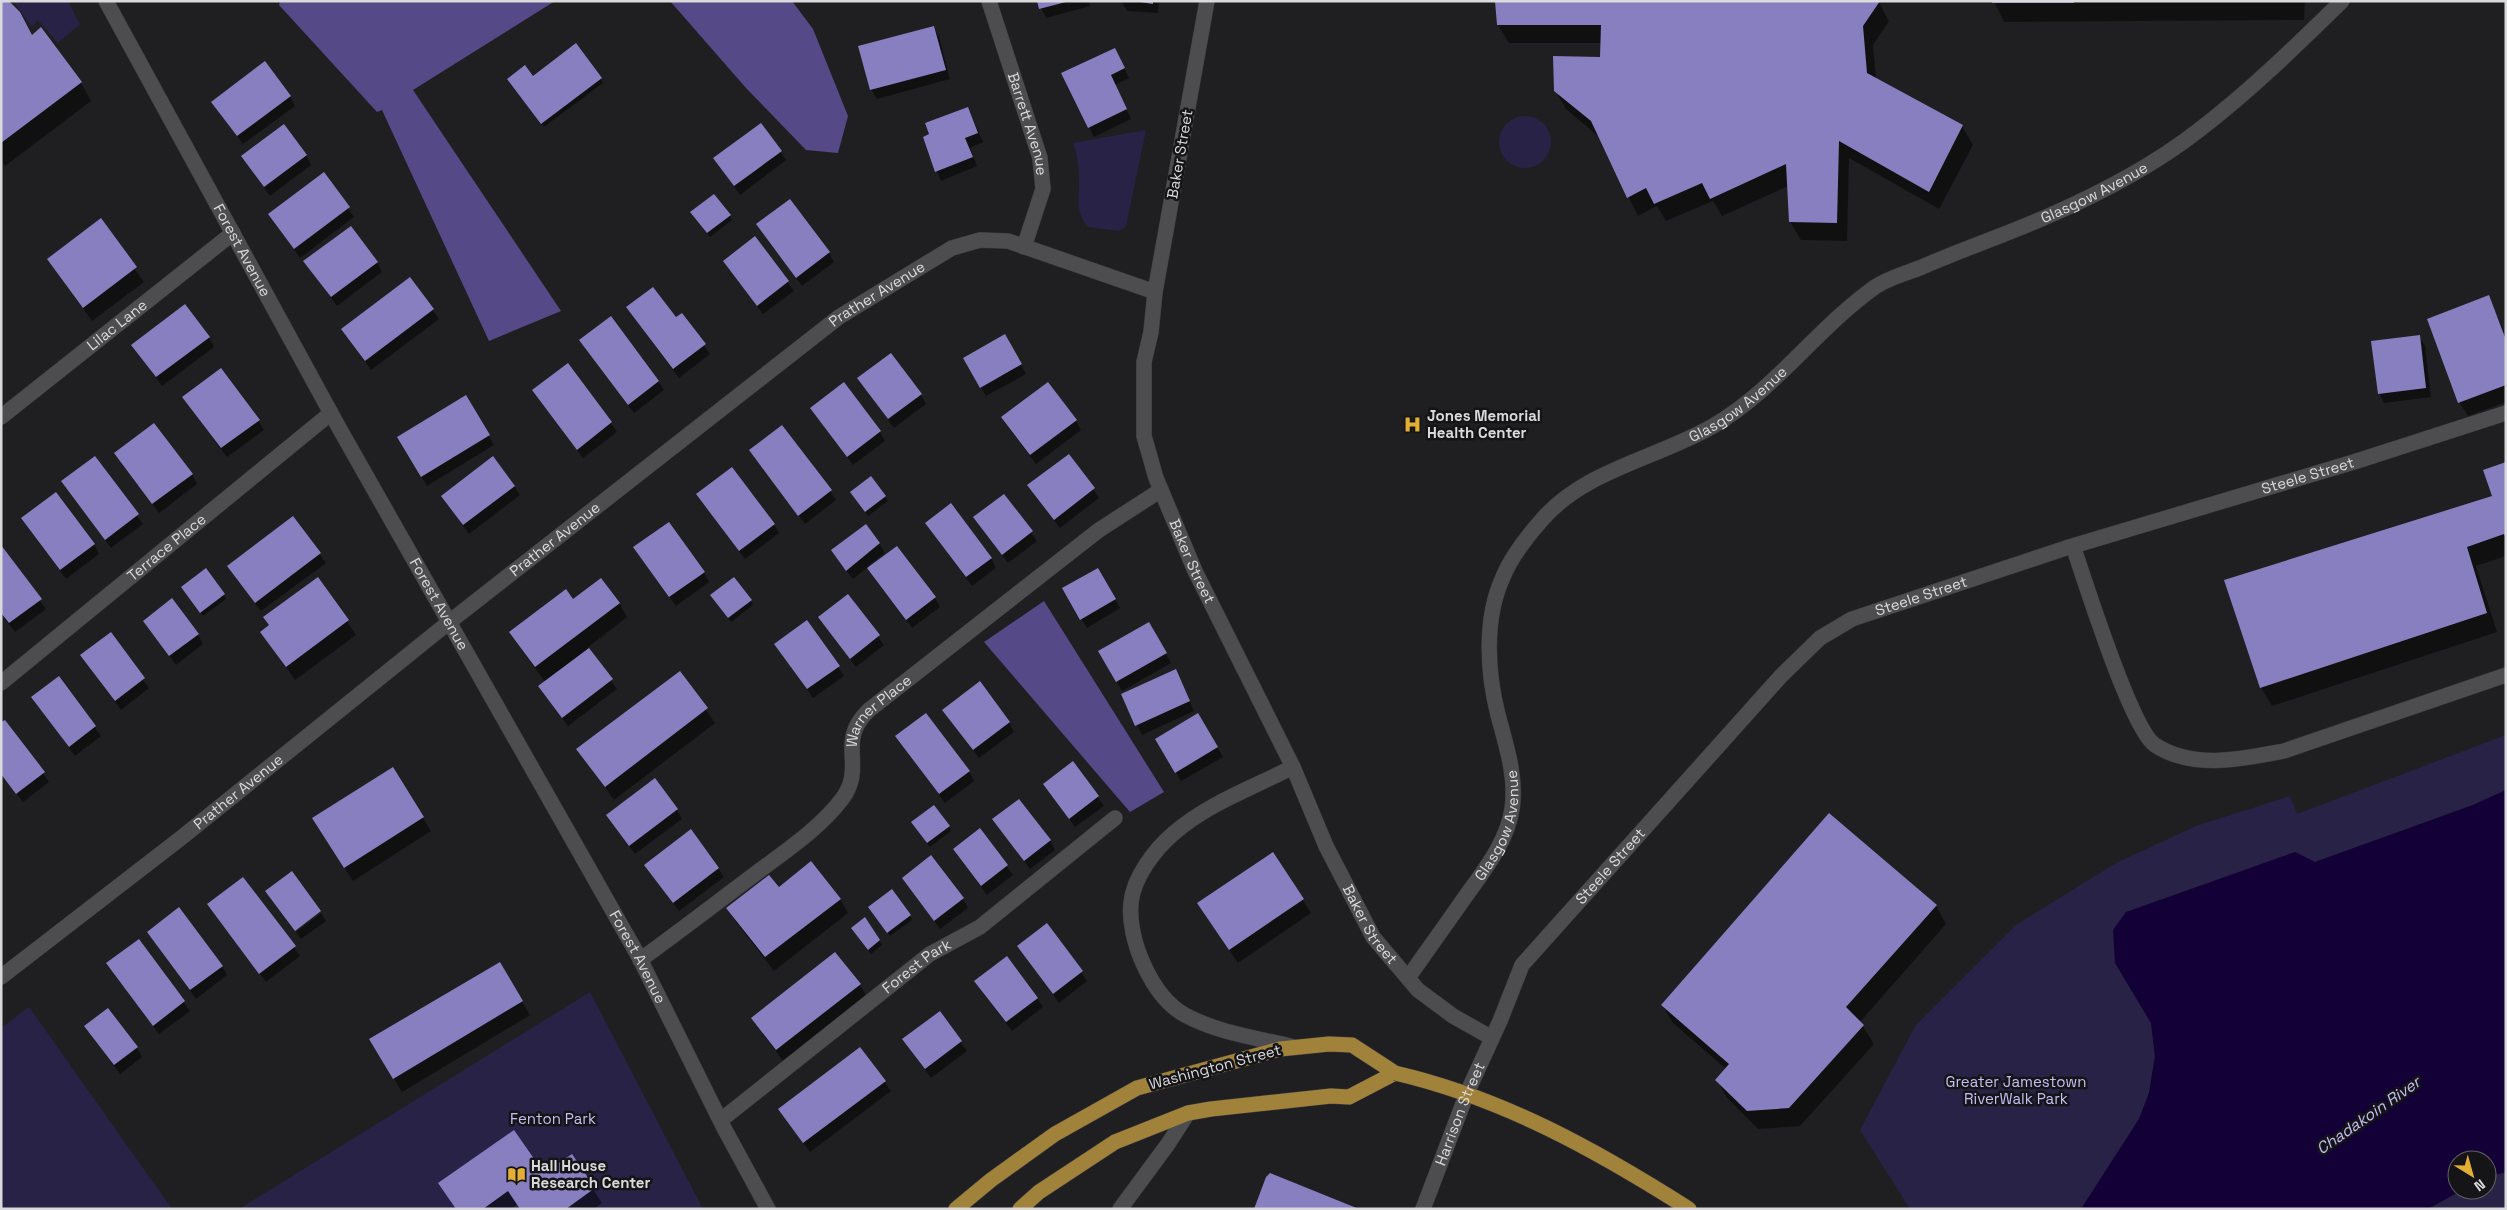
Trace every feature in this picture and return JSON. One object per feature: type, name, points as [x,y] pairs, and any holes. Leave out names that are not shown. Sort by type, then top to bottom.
[{"type":"highway","name":"Washington Street","points":[[956,1209],[990,1180],[1056,1134],[1137,1088],[1280,1049],[1329,1044],[1352,1045],[1395,1073]]},
{"type":"highway","points":[[1020,1209],[1039,1192],[1115,1142],[1188,1113],[1331,1096],[1349,1097],[1395,1073],[1441,1083],[1524,1115],[1618,1164],[1689,1209]]},
{"type":"street","name":"Forest Avenue","points":[[106,1],[331,413],[640,960],[720,1120],[768,1209]]},
{"type":"street","name":"Barrett Avenue","points":[[989,1],[1040,158],[1043,189],[1024,247]]},
{"type":"street","name":"Baker Street","points":[[1207,1],[1155,292],[1151,332],[1144,362],[1144,436],[1161,490],[1195,571],[1293,767],[1326,846],[1373,936],[1418,990],[1453,1016],[1492,1038]]},
{"type":"street","name":"Glasgow Avenue","points":[[1408,978],[1487,866],[1500,843],[1512,812],[1513,784],[1496,704],[1490,664],[1490,634],[1494,604],[1502,577],[1518,550],[1541,520],[1564,498],[1596,478],[1664,451],[1712,427],[1749,402],[1815,337],[1878,285],[2043,218],[2106,189],[2155,160],[2199,131],[2294,47],[2342,1]]},
{"type":"street","name":"Lilac Lane","points":[[1,417],[233,233]]},
{"type":"street","name":"Prather Avenue","points":[[1,978],[182,838],[448,623],[839,317],[952,248],[980,240],[1008,242],[1155,292]]},
{"type":"street","name":"Terrace Place","points":[[1,683],[331,413]]},
{"type":"street","name":"Steele Street","points":[[1500,1021],[1522,965],[1781,676],[1820,638],[1852,619],[2073,546],[2357,461],[2506,413]]},
{"type":"street","name":"Warner Place","points":[[640,960],[787,850],[828,816],[843,797],[852,779],[852,734],[856,724],[869,710],[1099,530],[1161,490]]},
{"type":"street","points":[[2073,546],[2098,619],[2138,723],[2153,744],[2173,754],[2193,760],[2250,758],[2284,751],[2506,675]]},
{"type":"street","points":[[1293,767],[1186,822],[1158,849],[1146,867],[1131,903],[1140,961],[1158,990],[1173,1006],[1183,1014],[1202,1023],[1295,1048]]},
{"type":"street","name":"Forest Park","points":[[720,1120],[930,954],[964,937],[996,915],[1114,818]]},
{"type":"street","name":"Harrison Street","points":[[1423,1209],[1467,1093],[1500,1021]]},
{"type":"street","points":[[1120,1209],[1168,1144],[1188,1113]]},
{"type":"green space","points":[[13,1],[68,1],[80,24],[58,43],[38,20],[32,27]]},
{"type":"green space","points":[[1525,116],[1535,118],[1543,124],[1549,132],[1551,142],[1549,152],[1543,160],[1535,166],[1525,168],[1515,166],[1507,160],[1501,152],[1499,142],[1501,132],[1507,124],[1515,118]]},
{"type":"green space","points":[[1146,130],[1126,226],[1119,231],[1088,227],[1079,209],[1079,169],[1073,143]]},
{"type":"green space","name":"Greater Jamestown RiverWalk Park","points":[[2506,735],[2506,790],[2473,805],[2315,862],[2295,852],[2115,963],[2151,1023],[2155,1056],[2149,1093],[2139,1119],[2081,1209],[1910,1209],[1860,1130],[1916,1025],[2016,925],[2116,863],[2196,826],[2290,796],[2297,814]]},
{"type":"green space","name":"Fenton Park","points":[[590,992],[703,1209],[239,1209]]},
{"type":"green space","points":[[29,1007],[172,1209],[1,1209],[1,1028]]},
{"type":"green space","points":[[2506,1172],[2506,1209],[2428,1209],[2447,1198],[2447,1200],[2497,1200],[2497,1174]]},
{"type":"shaded area","points":[[280,1],[555,1],[413,90],[561,311],[489,341],[382,110],[377,112],[279,5]]},
{"type":"shaded area","points":[[670,1],[792,1],[813,29],[848,116],[838,153],[806,150],[746,88]]},
{"type":"shaded area","points":[[1044,601],[1164,792],[1130,812],[984,642]]},
{"type":"water","name":"Chadakoin River","points":[[2506,790],[2506,1172],[2497,1174],[2497,1150],[2447,1150],[2447,1198],[2428,1209],[2081,1209],[2139,1119],[2149,1093],[2155,1056],[2151,1023],[2115,963],[2113,930],[2126,912],[2295,852],[2315,862],[2473,805]]},
{"type":"building","points":[[1,1],[9,1],[20,12],[32,35],[41,27],[82,82],[1,143]]},
{"type":"building","points":[[1037,1],[1066,1],[1066,2],[1039,9]]},
{"type":"building","points":[[1134,1],[1153,1],[1153,4]]},
{"type":"building","points":[[1495,1],[1880,1],[1863,26],[1867,73],[1963,125],[1929,192],[1839,141],[1837,223],[1789,222],[1786,164],[1710,199],[1702,183],[1654,204],[1646,188],[1627,198],[1591,121],[1554,91],[1553,56],[1600,57],[1601,25],[1497,25]]},
{"type":"building","points":[[1992,1],[2074,1],[2074,3],[1992,3]]},
{"type":"building","points":[[934,26],[946,70],[870,90],[858,46]]},
{"type":"building","points":[[576,43],[602,78],[541,124],[507,79],[525,65],[533,76]]},
{"type":"building","points":[[1115,48],[1125,68],[1111,75],[1127,109],[1088,128],[1061,73]]},
{"type":"building","points":[[265,61],[291,96],[237,136],[211,102]]},
{"type":"building","points":[[968,107],[978,133],[965,138],[973,157],[935,172],[923,137],[929,134],[925,123]]},
{"type":"building","points":[[761,123],[782,151],[734,186],[713,158]]},
{"type":"building","points":[[284,124],[307,155],[264,187],[241,156]]},
{"type":"building","points":[[324,172],[350,207],[294,249],[268,214]]},
{"type":"building","points":[[714,194],[731,215],[707,233],[690,212]]},
{"type":"building","points":[[790,199],[830,252],[796,278],[756,224]]},
{"type":"building","points":[[101,218],[137,267],[83,308],[47,259]]},
{"type":"building","points":[[351,226],[378,262],[331,297],[303,261]]},
{"type":"building","points":[[755,236],[789,281],[757,306],[723,261]]},
{"type":"building","points":[[410,277],[434,309],[365,361],[341,329]]},
{"type":"building","points":[[653,287],[676,317],[682,313],[706,344],[673,369],[626,307]]},
{"type":"building","points":[[2489,295],[2506,340],[2506,385],[2458,403],[2427,319]]},
{"type":"building","points":[[185,304],[210,337],[156,377],[131,345]]},
{"type":"building","points":[[611,316],[659,381],[628,405],[579,340]]},
{"type":"building","points":[[1005,334],[1022,364],[980,388],[963,358]]},
{"type":"building","points":[[2420,335],[2426,388],[2378,394],[2371,341]]},
{"type":"building","points":[[891,353],[922,394],[888,419],[857,378]]},
{"type":"building","points":[[568,363],[612,422],[577,450],[532,390]]},
{"type":"building","points":[[221,368],[260,420],[221,448],[182,397]]},
{"type":"building","points":[[844,382],[881,431],[847,457],[810,408]]},
{"type":"building","points":[[1048,382],[1077,420],[1030,455],[1001,417]]},
{"type":"building","points":[[466,395],[490,435],[421,477],[397,437]]},
{"type":"building","points":[[154,423],[193,474],[152,504],[114,453]]},
{"type":"building","points":[[782,425],[832,490],[798,516],[749,450]]},
{"type":"building","points":[[1069,454],[1095,488],[1054,520],[1027,485]]},
{"type":"building","points":[[95,456],[139,514],[105,540],[61,481]]},
{"type":"building","points":[[493,456],[515,486],[463,525],[441,496]]},
{"type":"building","points":[[2506,462],[2506,538],[2504,534],[2467,547],[2487,613],[2260,688],[2224,580],[2492,496],[2483,470]]},
{"type":"building","points":[[732,467],[775,524],[739,551],[696,494]]},
{"type":"building","points":[[871,476],[886,496],[865,512],[850,492]]},
{"type":"building","points":[[56,492],[95,544],[60,570],[21,518]]},
{"type":"building","points":[[1004,494],[1033,531],[1002,555],[973,517]]},
{"type":"building","points":[[951,503],[992,558],[966,577],[925,523]]},
{"type":"building","points":[[293,516],[321,553],[255,603],[227,566]]},
{"type":"building","points":[[669,522],[705,572],[669,597],[633,547]]},
{"type":"building","points":[[866,524],[880,543],[846,571],[831,550]]},
{"type":"building","points":[[1,545],[42,599],[9,623],[1,613]]},
{"type":"building","points":[[897,546],[936,597],[906,620],[867,568]]},
{"type":"building","points":[[206,568],[225,594],[200,613],[181,587]]},
{"type":"building","points":[[1098,568],[1116,599],[1080,620],[1062,588]]},
{"type":"building","points":[[318,577],[349,620],[286,667],[260,632],[269,625],[263,617]]},
{"type":"building","points":[[734,577],[752,600],[728,618],[710,595]]},
{"type":"building","points":[[601,578],[620,603],[535,667],[509,632],[566,589],[573,599]]},
{"type":"building","points":[[848,594],[880,635],[850,659],[818,617]]},
{"type":"building","points":[[172,598],[199,634],[169,656],[143,621]]},
{"type":"building","points":[[807,620],[840,666],[807,689],[774,644]]},
{"type":"building","points":[[1149,622],[1167,653],[1116,682],[1098,651]]},
{"type":"building","points":[[111,632],[145,678],[115,701],[80,655]]},
{"type":"building","points":[[589,648],[613,679],[562,718],[538,686]]},
{"type":"building","points":[[1176,669],[1190,701],[1135,726],[1121,694]]},
{"type":"building","points":[[680,671],[708,708],[605,787],[576,749]]},
{"type":"building","points":[[59,676],[96,726],[69,747],[31,697]]},
{"type":"building","points":[[980,681],[1010,722],[973,750],[942,710]]},
{"type":"building","points":[[926,713],[970,771],[939,794],[895,736]]},
{"type":"building","points":[[1198,713],[1218,747],[1175,773],[1155,739]]},
{"type":"building","points":[[5,720],[45,772],[16,794],[1,774],[1,722]]},
{"type":"building","points":[[1073,761],[1099,796],[1069,819],[1043,784]]},
{"type":"building","points":[[393,767],[424,817],[344,868],[312,818]]},
{"type":"building","points":[[655,778],[678,809],[629,846],[606,815]]},
{"type":"building","points":[[1019,799],[1051,840],[1024,861],[992,819]]},
{"type":"building","points":[[934,805],[950,826],[927,843],[911,822]]},
{"type":"building","points":[[1829,813],[1937,905],[1846,1007],[1864,1025],[1789,1108],[1747,1111],[1715,1080],[1729,1064],[1661,1005]]},
{"type":"building","points":[[980,828],[1008,865],[981,886],[953,849]]},
{"type":"building","points":[[691,829],[719,868],[673,903],[644,865]]},
{"type":"building","points":[[1273,852],[1304,899],[1229,950],[1197,903]]},
{"type":"building","points":[[931,855],[964,898],[934,921],[902,878]]},
{"type":"building","points":[[811,861],[841,899],[765,957],[726,908],[769,875],[779,887]]},
{"type":"building","points":[[292,871],[321,911],[295,931],[265,891]]},
{"type":"building","points":[[243,877],[296,946],[259,974],[207,904]]},
{"type":"building","points":[[892,889],[911,915],[887,933],[868,907]]},
{"type":"building","points":[[179,907],[223,966],[190,990],[147,932]]},
{"type":"building","points":[[865,917],[880,940],[868,950],[851,928]]},
{"type":"building","points":[[1047,923],[1083,971],[1053,994],[1017,946]]},
{"type":"building","points":[[139,939],[185,1001],[153,1026],[106,963]]},
{"type":"building","points":[[835,952],[861,984],[776,1050],[751,1018]]},
{"type":"building","points":[[1007,956],[1038,998],[1006,1022],[974,981]]},
{"type":"building","points":[[500,962],[523,1001],[393,1079],[369,1039]]},
{"type":"building","points":[[108,1008],[138,1047],[114,1065],[84,1026]]},
{"type":"building","points":[[940,1011],[962,1041],[925,1069],[902,1039]]},
{"type":"building","points":[[860,1047],[886,1081],[803,1143],[778,1109]]},
{"type":"building","name":"Hall House Research Center","points":[[514,1130],[544,1173],[572,1154],[595,1188],[566,1209],[520,1209],[508,1191],[483,1209],[456,1209],[438,1183]]},
{"type":"building","points":[[1270,1173],[1359,1209],[1254,1209],[1266,1177]]},
{"type":"place","name":"Jones Memorial Health Center","points":[[1413,425]]},
{"type":"place","name":"Hall House Research Center","points":[[517,1175]]}]
